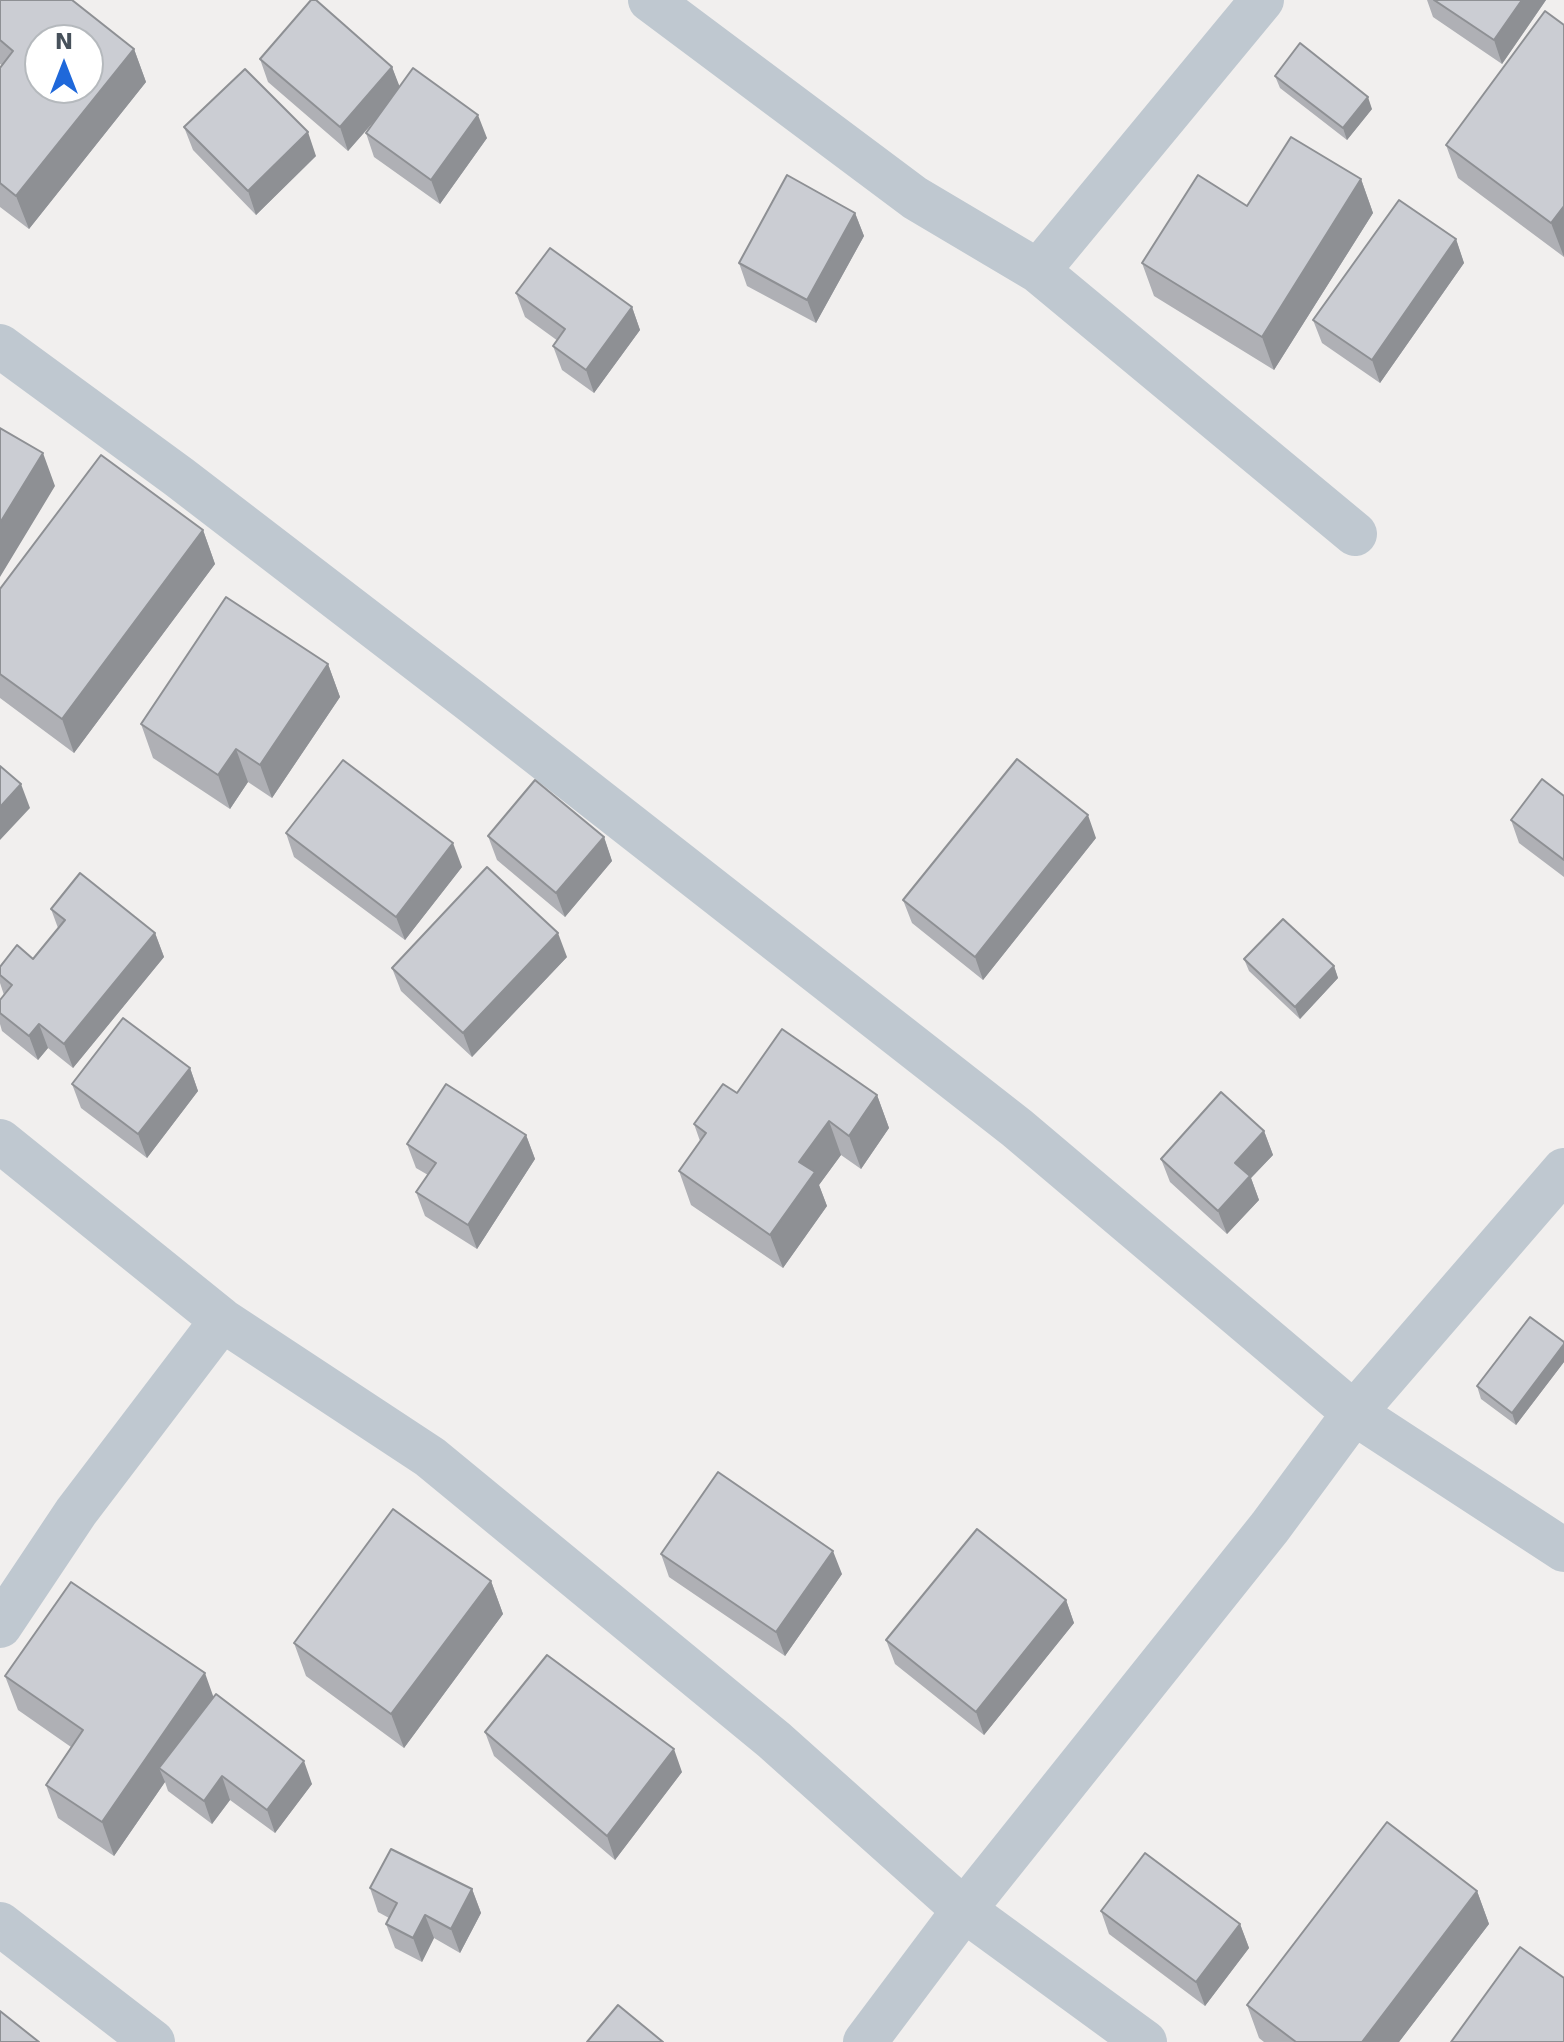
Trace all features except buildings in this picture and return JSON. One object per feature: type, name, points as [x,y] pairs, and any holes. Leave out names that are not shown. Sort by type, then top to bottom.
[{"type":"street","points":[[650,0],[915,198],[1038,271],[1355,534]]},
{"type":"street","points":[[1038,271],[1262,0]]},
{"type":"street","points":[[0,346],[179,477],[445,681],[1005,1118],[1354,1413],[1564,1550]]},
{"type":"street","points":[[0,1141],[222,1320],[430,1457],[774,1740],[964,1910],[1145,2042]]},
{"type":"street","points":[[865,2042],[964,1910],[1270,1527],[1354,1413],[1564,1170]]},
{"type":"street","points":[[0,1626],[76,1512],[222,1320]]},
{"type":"street","points":[[0,1924],[153,2042]]}]
